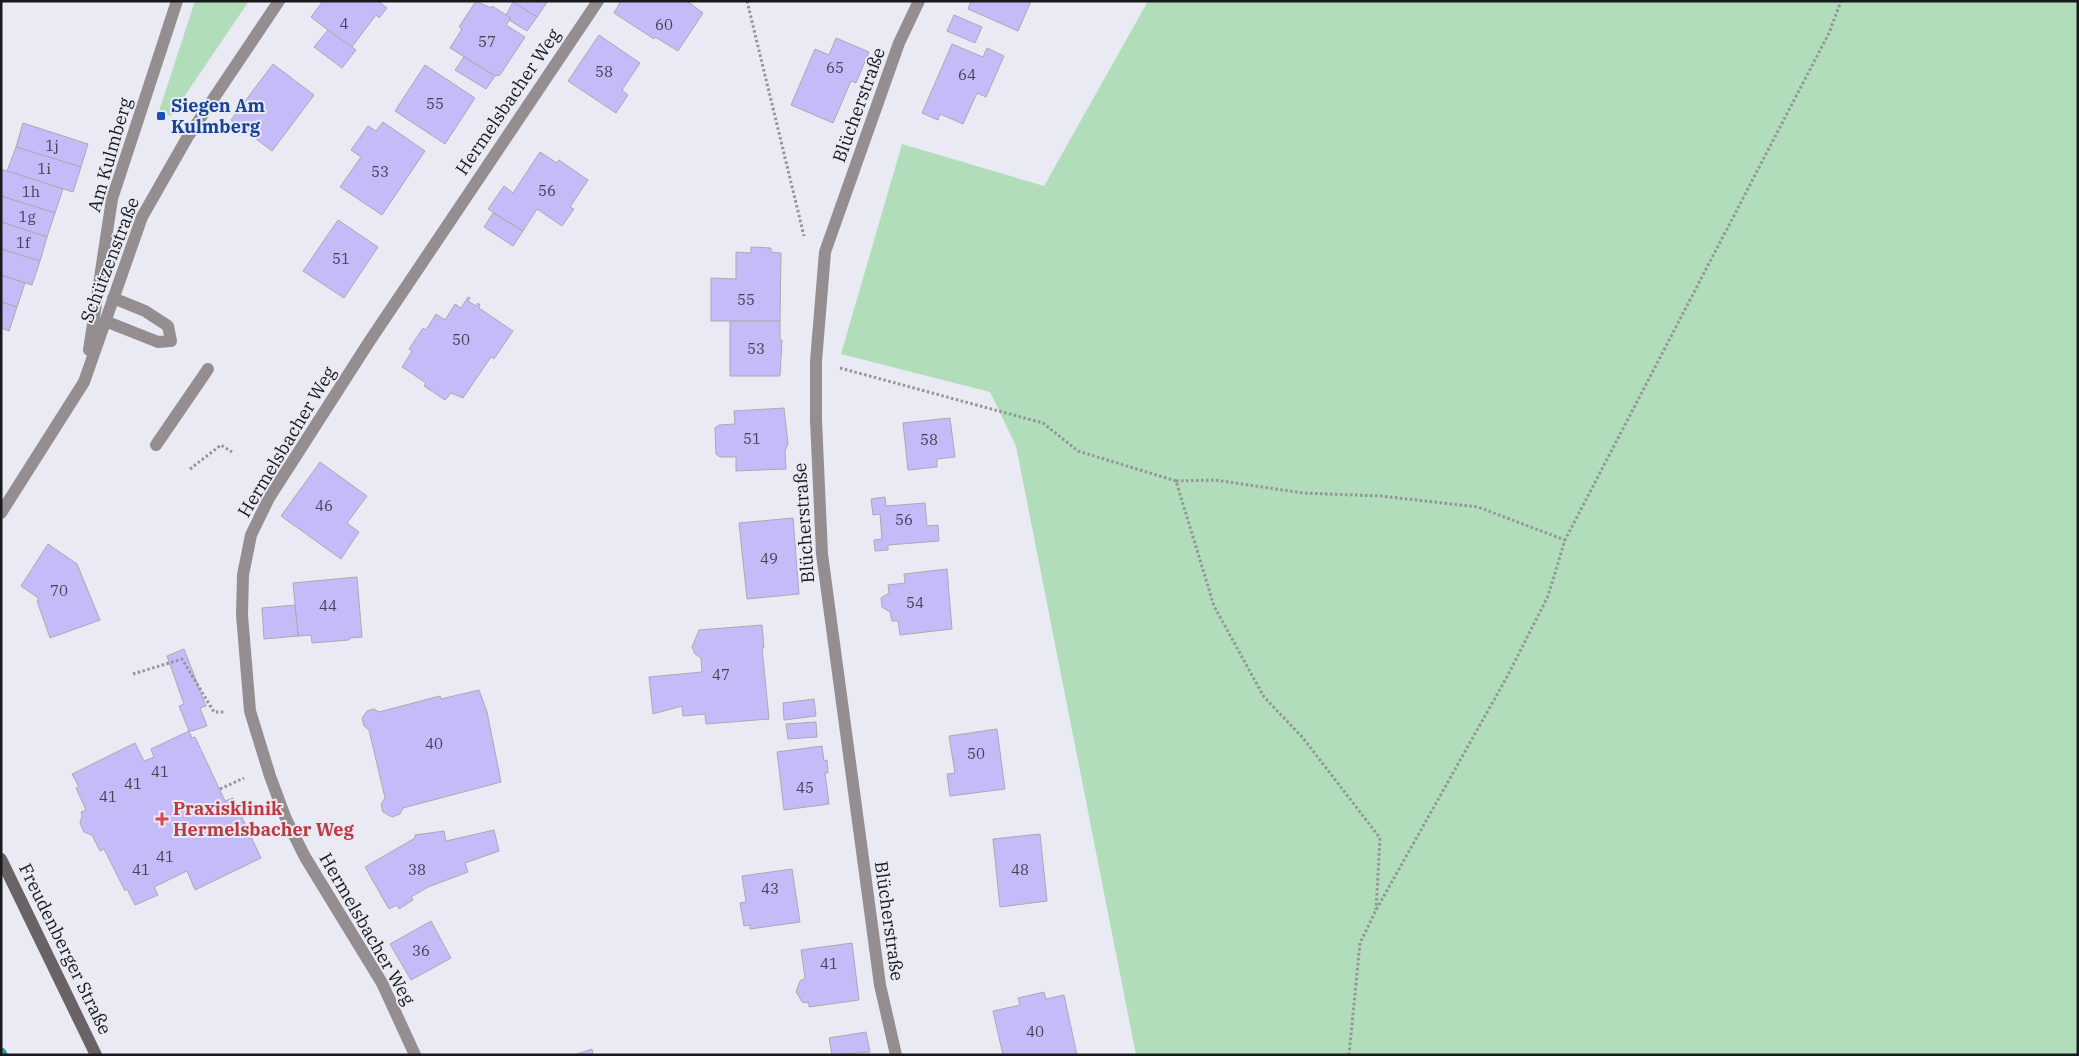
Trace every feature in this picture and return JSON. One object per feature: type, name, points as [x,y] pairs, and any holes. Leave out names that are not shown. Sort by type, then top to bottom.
[{"type":"main road","name":"Freudenberger Straße","points":[[1,859],[96,1055]]},
{"type":"street","name":"Am Kulmberg","points":[[84,382],[112,199],[177,1]]},
{"type":"street","name":"Schützenstraße","points":[[1,513],[5,499],[84,382],[142,217],[187,138],[279,1]]},
{"type":"street","name":"Hermelsbacher Weg","points":[[415,1055],[382,984],[305,857],[286,819],[250,711],[242,615],[243,575],[251,535],[269,498],[369,342],[598,1]]},
{"type":"street","name":"Blücherstraße","points":[[896,1055],[880,984],[822,554],[816,420],[816,361],[825,252],[899,43],[919,1]]},
{"type":"street","points":[[105,321],[158,342],[170,341],[168,326],[145,311],[113,298]]},
{"type":"street","points":[[156,445],[208,369]]},
{"type":"path","points":[[747,1],[802,234],[825,252]]},
{"type":"path","points":[[1349,1055],[1360,943],[1376,910],[1508,675],[1548,596],[1565,540],[1828,33],[1841,1]]},
{"type":"path","points":[[851,370],[1043,423],[1078,451],[1176,481],[1215,480],[1303,493],[1381,496],[1478,507],[1565,540]]},
{"type":"path","points":[[190,469],[221,445],[232,452]]},
{"type":"path","points":[[1176,481],[1214,606],[1264,697],[1303,738],[1342,792],[1380,838],[1376,910]]},
{"type":"path","points":[[133,674],[182,659],[214,712],[250,711]]},
{"type":"green space","points":[[195,1],[249,1],[171,116],[159,111]]},
{"type":"green space","points":[[1148,1],[2078,1],[2078,1055],[1136,1055],[1016,446],[990,392],[841,354],[902,144],[1044,186]]},
{"type":"building","points":[[323,1],[378,1],[387,8],[379,18],[376,15],[351,48],[311,17]]},
{"type":"building","points":[[476,1],[491,8],[492,6],[511,18],[506,25],[525,37],[500,75],[495,76],[450,48],[462,29],[459,27]]},
{"type":"building","points":[[511,1],[548,1],[537,17]]},
{"type":"building","points":[[621,1],[687,1],[703,13],[678,51],[655,37],[654,39],[614,13]]},
{"type":"building","points":[[971,1],[1031,1],[1018,31],[968,9]]},
{"type":"building","points":[[513,2],[537,17],[527,31],[509,20],[511,18],[506,15]]},
{"type":"building","points":[[954,15],[982,27],[975,43],[947,31]]},
{"type":"building","points":[[328,30],[356,50],[342,68],[314,47]]},
{"type":"building","points":[[599,35],[640,63],[622,90],[628,95],[616,113],[568,81]]},
{"type":"building","points":[[836,38],[869,52],[856,83],[851,81],[833,123],[791,105],[815,49],[829,55]]},
{"type":"building","points":[[952,44],[983,57],[987,48],[1004,56],[986,97],[977,93],[963,124],[940,114],[938,120],[922,113]]},
{"type":"building","points":[[464,57],[495,76],[486,89],[455,70]]},
{"type":"building","points":[[273,64],[314,95],[272,151],[231,120]]},
{"type":"building","points":[[425,65],[475,98],[445,144],[395,111]]},
{"type":"building","points":[[383,122],[425,151],[382,215],[340,187],[361,157],[351,150],[368,126],[376,131]]},
{"type":"building","points":[[23,123],[88,144],[81,167],[16,147]]},
{"type":"building","points":[[16,147],[81,167],[73,192],[7,171]]},
{"type":"building","points":[[540,152],[557,163],[559,160],[588,180],[570,207],[574,209],[562,226],[537,209],[523,231],[488,209],[504,186],[513,193]]},
{"type":"building","points":[[1,169],[63,189],[55,213],[1,196]]},
{"type":"building","points":[[1,196],[55,213],[47,237],[1,222]]},
{"type":"building","points":[[493,213],[523,231],[513,246],[484,227]]},
{"type":"building","points":[[338,220],[378,247],[344,298],[303,271]]},
{"type":"building","points":[[1,222],[47,237],[40,261],[1,249]]},
{"type":"building","points":[[751,247],[771,248],[771,252],[781,253],[780,321],[711,321],[711,278],[736,279],[736,252],[751,253]]},
{"type":"building","points":[[1,249],[40,261],[32,285],[1,275]]},
{"type":"building","points":[[1,275],[25,283],[17,307],[1,302]]},
{"type":"building","points":[[468,297],[470,298],[468,301],[476,306],[478,303],[480,305],[479,308],[513,331],[494,359],[491,357],[463,398],[451,393],[445,400],[424,386],[426,383],[402,367],[412,351],[409,349],[423,328],[426,330],[436,314],[445,320],[455,304],[461,308]]},
{"type":"building","points":[[1,302],[17,307],[9,331],[1,328]]},
{"type":"building","points":[[730,321],[780,321],[780,340],[782,340],[780,376],[730,376]]},
{"type":"building","points":[[784,408],[788,444],[785,451],[786,469],[736,471],[736,457],[720,457],[716,454],[715,428],[719,425],[735,424],[734,411]]},
{"type":"building","points":[[950,418],[955,457],[937,459],[937,467],[908,470],[903,423]]},
{"type":"building","points":[[320,462],[367,496],[347,523],[359,532],[341,559],[281,516]]},
{"type":"building","points":[[885,497],[886,506],[925,503],[927,526],[938,525],[939,541],[888,545],[888,550],[875,551],[874,540],[882,539],[880,514],[873,515],[871,499]]},
{"type":"building","points":[[793,518],[799,594],[747,599],[739,523]]},
{"type":"building","points":[[48,544],[77,564],[100,620],[50,638],[37,597],[21,586]]},
{"type":"building","points":[[947,569],[952,629],[900,635],[898,621],[892,621],[890,612],[882,607],[881,598],[889,593],[888,585],[905,583],[904,574]]},
{"type":"building","points":[[357,577],[362,637],[312,643],[311,635],[298,636],[293,583]]},
{"type":"building","points":[[295,605],[298,636],[264,639],[262,608]]},
{"type":"building","points":[[762,625],[764,648],[762,648],[769,719],[706,724],[705,714],[683,716],[682,706],[653,714],[649,677],[702,672],[701,658],[695,654],[692,647],[699,630]]},
{"type":"building","points":[[184,649],[206,706],[200,708],[207,726],[192,731],[189,731],[179,706],[184,704],[167,656]]},
{"type":"building","points":[[479,690],[487,712],[501,782],[403,808],[400,814],[392,817],[383,812],[381,804],[385,798],[369,730],[364,726],[362,718],[367,711],[374,709],[379,712],[440,696],[441,699]]},
{"type":"building","points":[[814,699],[816,716],[784,720],[783,703]]},
{"type":"building","points":[[816,722],[817,737],[788,739],[786,724]]},
{"type":"building","points":[[997,729],[1005,789],[950,796],[947,774],[955,773],[949,736]]},
{"type":"building","name":"Praxisklinik Hermelsbacher Weg","points":[[189,731],[192,738],[195,737],[225,801],[233,798],[261,858],[195,890],[187,871],[154,887],[158,895],[135,905],[127,889],[125,891],[104,849],[100,851],[92,835],[84,832],[80,823],[81,812],[86,810],[76,788],[79,787],[72,774],[135,743],[144,761],[154,757],[151,749]]},
{"type":"building","points":[[822,746],[824,761],[827,760],[828,773],[825,773],[829,804],[784,810],[777,752]]},
{"type":"building","points":[[494,830],[499,851],[465,863],[468,872],[428,887],[411,897],[413,900],[399,909],[397,905],[389,909],[365,867],[415,838],[415,835],[444,831],[446,841]]},
{"type":"building","points":[[1040,834],[1047,901],[1000,907],[993,839]]},
{"type":"building","points":[[792,869],[800,922],[750,929],[750,925],[744,926],[740,903],[746,902],[742,876]]},
{"type":"building","points":[[431,921],[451,958],[411,980],[390,944]]},
{"type":"building","points":[[852,943],[859,1000],[809,1007],[809,1003],[802,1002],[796,992],[800,981],[805,978],[801,950]]},
{"type":"building","points":[[1044,992],[1046,999],[1064,995],[1077,1055],[1003,1055],[993,1011],[1020,1005],[1018,998]]},
{"type":"building","points":[[866,1032],[870,1052],[832,1055],[829,1038]]},
{"type":"building","points":[[592,1049],[593,1055],[574,1055]]},
{"type":"place","name":"Siegen Am Kulmberg","points":[[161,116]]},
{"type":"place","name":"Praxisklinik Hermelsbacher Weg","points":[[162,819]]}]
